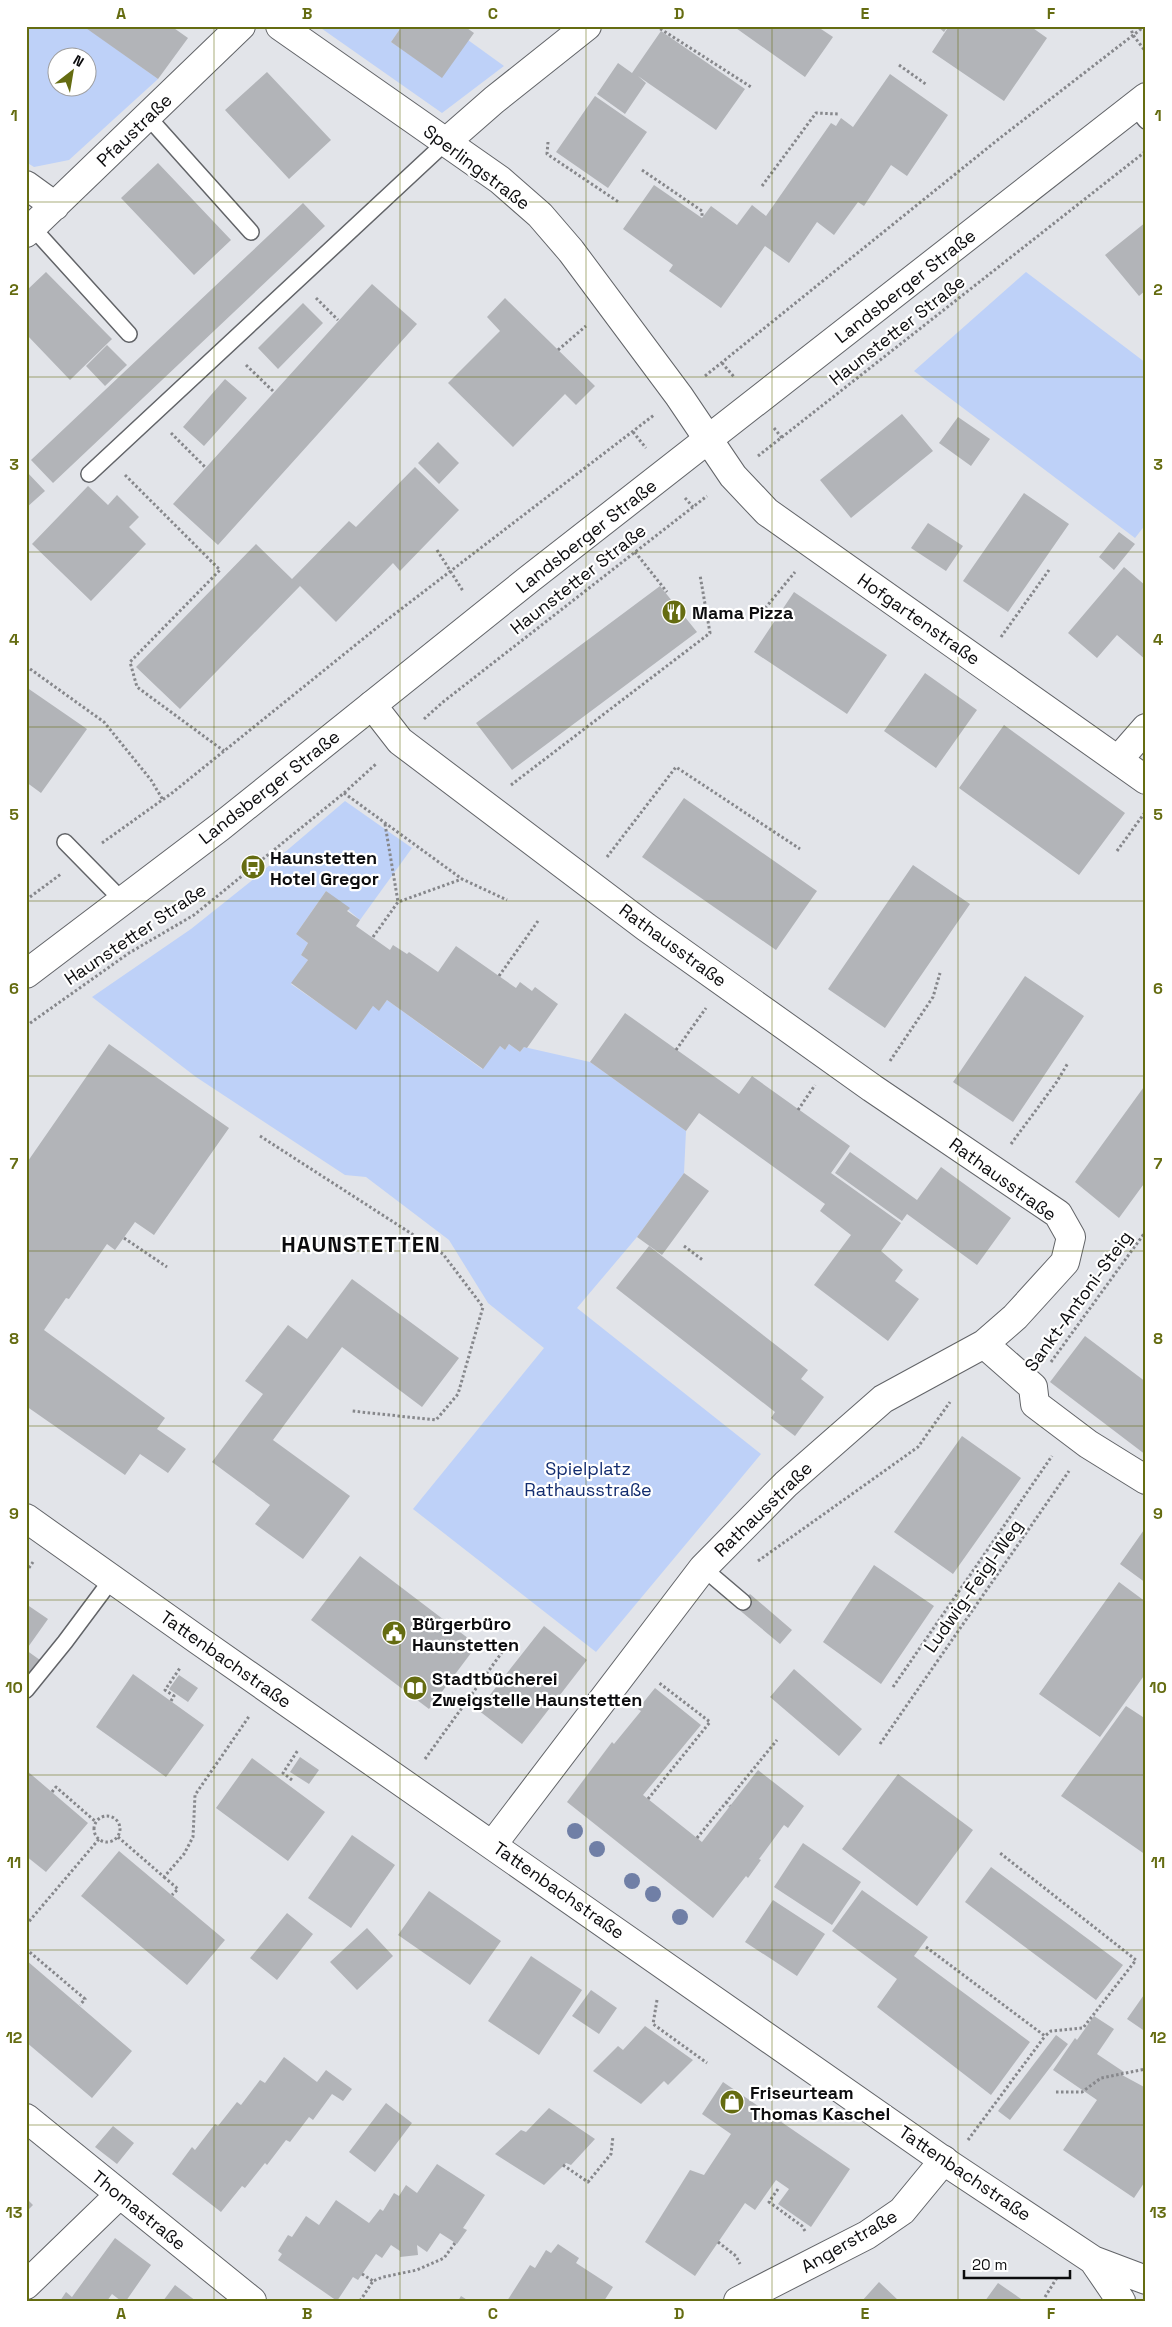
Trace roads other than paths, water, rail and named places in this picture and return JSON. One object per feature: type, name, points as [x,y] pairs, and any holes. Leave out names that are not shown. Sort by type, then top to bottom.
[{"type":"street","name":"Pfaustraße","points":[[29,230],[242,26]]},
{"type":"street","name":"Sperlingstraße","points":[[280,26],[500,180],[540,215],[571,251],[610,306],[679,396],[709,441]]},
{"type":"street","points":[[446,142],[494,100],[587,26]]},
{"type":"street","name":"Landsberger Straße","points":[[26,974],[220,827],[372,705],[709,441],[1142,108]]},
{"type":"street","points":[[26,185],[55,206]]},
{"type":"street","name":"Hofgartenstraße","points":[[709,441],[732,476],[767,512],[1146,780]]},
{"type":"street","name":"Rathausstraße","points":[[372,705],[400,741],[484,805],[588,883],[872,1088],[1058,1214],[1071,1237],[1065,1262],[1015,1317],[978,1348],[883,1399],[786,1484],[703,1568],[493,1844]]},
{"type":"street","points":[[1118,760],[1146,728]]},
{"type":"street","points":[[978,1348],[1033,1387],[1035,1404],[1079,1437],[1146,1480]]},
{"type":"street","name":"Tattenbachstraße","points":[[26,1518],[947,2162],[1093,2260],[1146,2280]]},
{"type":"street","name":"Thomastraße","points":[[26,2118],[252,2301]]},
{"type":"street","name":"Angerstraße","points":[[738,2301],[867,2235],[902,2211],[947,2162]]},
{"type":"street","points":[[26,2285],[119,2195]]},
{"type":"street","name":"Tattenbachstraße","points":[[1093,2260],[1121,2301]]},
{"type":"lane","points":[[148,117],[250,232]]},
{"type":"lane","points":[[89,474],[446,142]]},
{"type":"lane","points":[[29,230],[129,334]]},
{"type":"lane","points":[[65,842],[122,900]]},
{"type":"lane","points":[[703,1568],[743,1602]]},
{"type":"lane","points":[[26,1690],[112,1579]]},
{"type":"place","name":"Mama Pizza","points":[[674,612]]},
{"type":"place","name":"Haunstetten Hotel Gregor","points":[[253,867]]},
{"type":"place","name":"Bürgerbüro Haunstetten","points":[[394,1633]]},
{"type":"place","name":"Stadtbücherei Zweigstelle Haunstetten","points":[[415,1688]]},
{"type":"place","name":"Friseurteam Thomas Kaschel","points":[[732,2102]]},
{"type":"district","name":"HAUNSTETTEN","points":[[361,1244]]},
{"type":"park label","name":"Spielplatz Rathausstraße","points":[[588,1478]]}]
